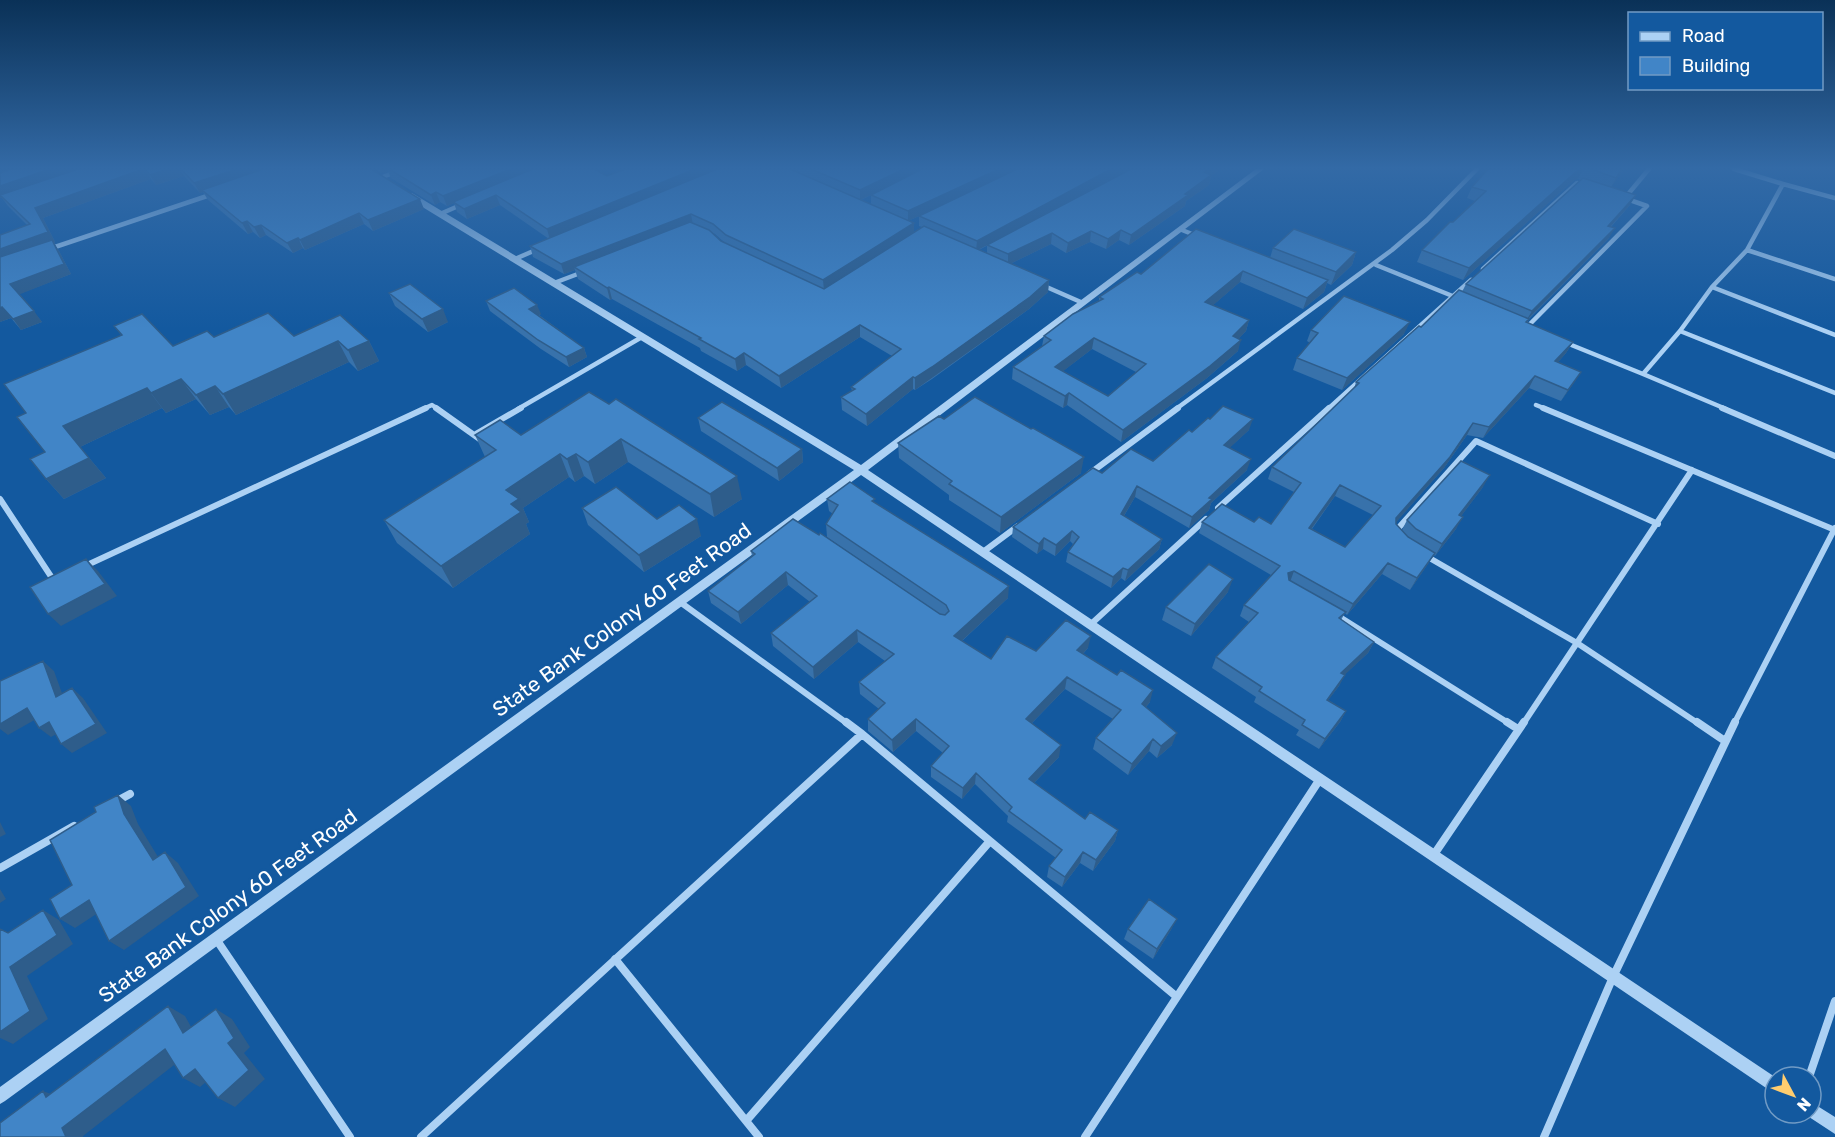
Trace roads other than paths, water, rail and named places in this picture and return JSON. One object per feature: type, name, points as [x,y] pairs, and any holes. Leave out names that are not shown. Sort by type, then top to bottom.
[{"type":"street","points":[[44,251],[130,222]]},
{"type":"street","points":[[453,222],[861,470],[1763,1078]]},
{"type":"street","name":"State Bank Colony 60 Feet Road","points":[[0,1096],[680,602],[798,523],[861,470],[1192,222]]},
{"type":"street","points":[[1087,475],[1334,291],[1376,265],[1425,222]]},
{"type":"street","points":[[1090,625],[1534,222]]},
{"type":"street","points":[[1527,327],[1631,222]]},
{"type":"street","points":[[1643,374],[1680,331],[1712,287],[1747,250],[1763,222]]},
{"type":"street","points":[[1182,230],[1204,238]]},
{"type":"street","points":[[515,259],[547,245]]},
{"type":"street","points":[[1747,250],[1835,279]]},
{"type":"street","points":[[1376,265],[1463,301]]},
{"type":"street","points":[[554,283],[586,271]]},
{"type":"street","points":[[1040,285],[1083,303]]},
{"type":"street","points":[[1323,287],[1334,291]]},
{"type":"street","points":[[1712,287],[1835,335]]},
{"type":"street","points":[[1517,322],[1538,331]]},
{"type":"street","points":[[1680,331],[1835,393]]},
{"type":"street","points":[[474,435],[642,337]]},
{"type":"street","points":[[1559,340],[1835,456]]},
{"type":"street","points":[[76,571],[432,405],[490,447]]},
{"type":"street","points":[[1536,405],[1835,529],[1725,741],[1613,977],[1544,1137]]},
{"type":"street","points":[[1400,539],[1394,532],[1476,441],[1658,524]]},
{"type":"street","points":[[1433,856],[1658,524],[1692,470]]},
{"type":"street","points":[[0,499],[54,581],[65,576]]},
{"type":"street","points":[[983,552],[1021,524]]},
{"type":"street","points":[[1416,550],[1577,643],[1725,741]]},
{"type":"street","points":[[680,602],[862,734],[1177,997]]},
{"type":"street","points":[[1325,608],[1518,729]]},
{"type":"street","points":[[422,1137],[862,734]]},
{"type":"street","points":[[1085,1137],[1320,779]]},
{"type":"street","points":[[110,806],[129,794]]},
{"type":"street","points":[[0,868],[80,822]]},
{"type":"street","points":[[746,1121],[990,841]]},
{"type":"street","points":[[216,939],[350,1137]]},
{"type":"street","points":[[615,959],[759,1137]]},
{"type":"street","points":[[1813,1065],[1835,1000]]}]
